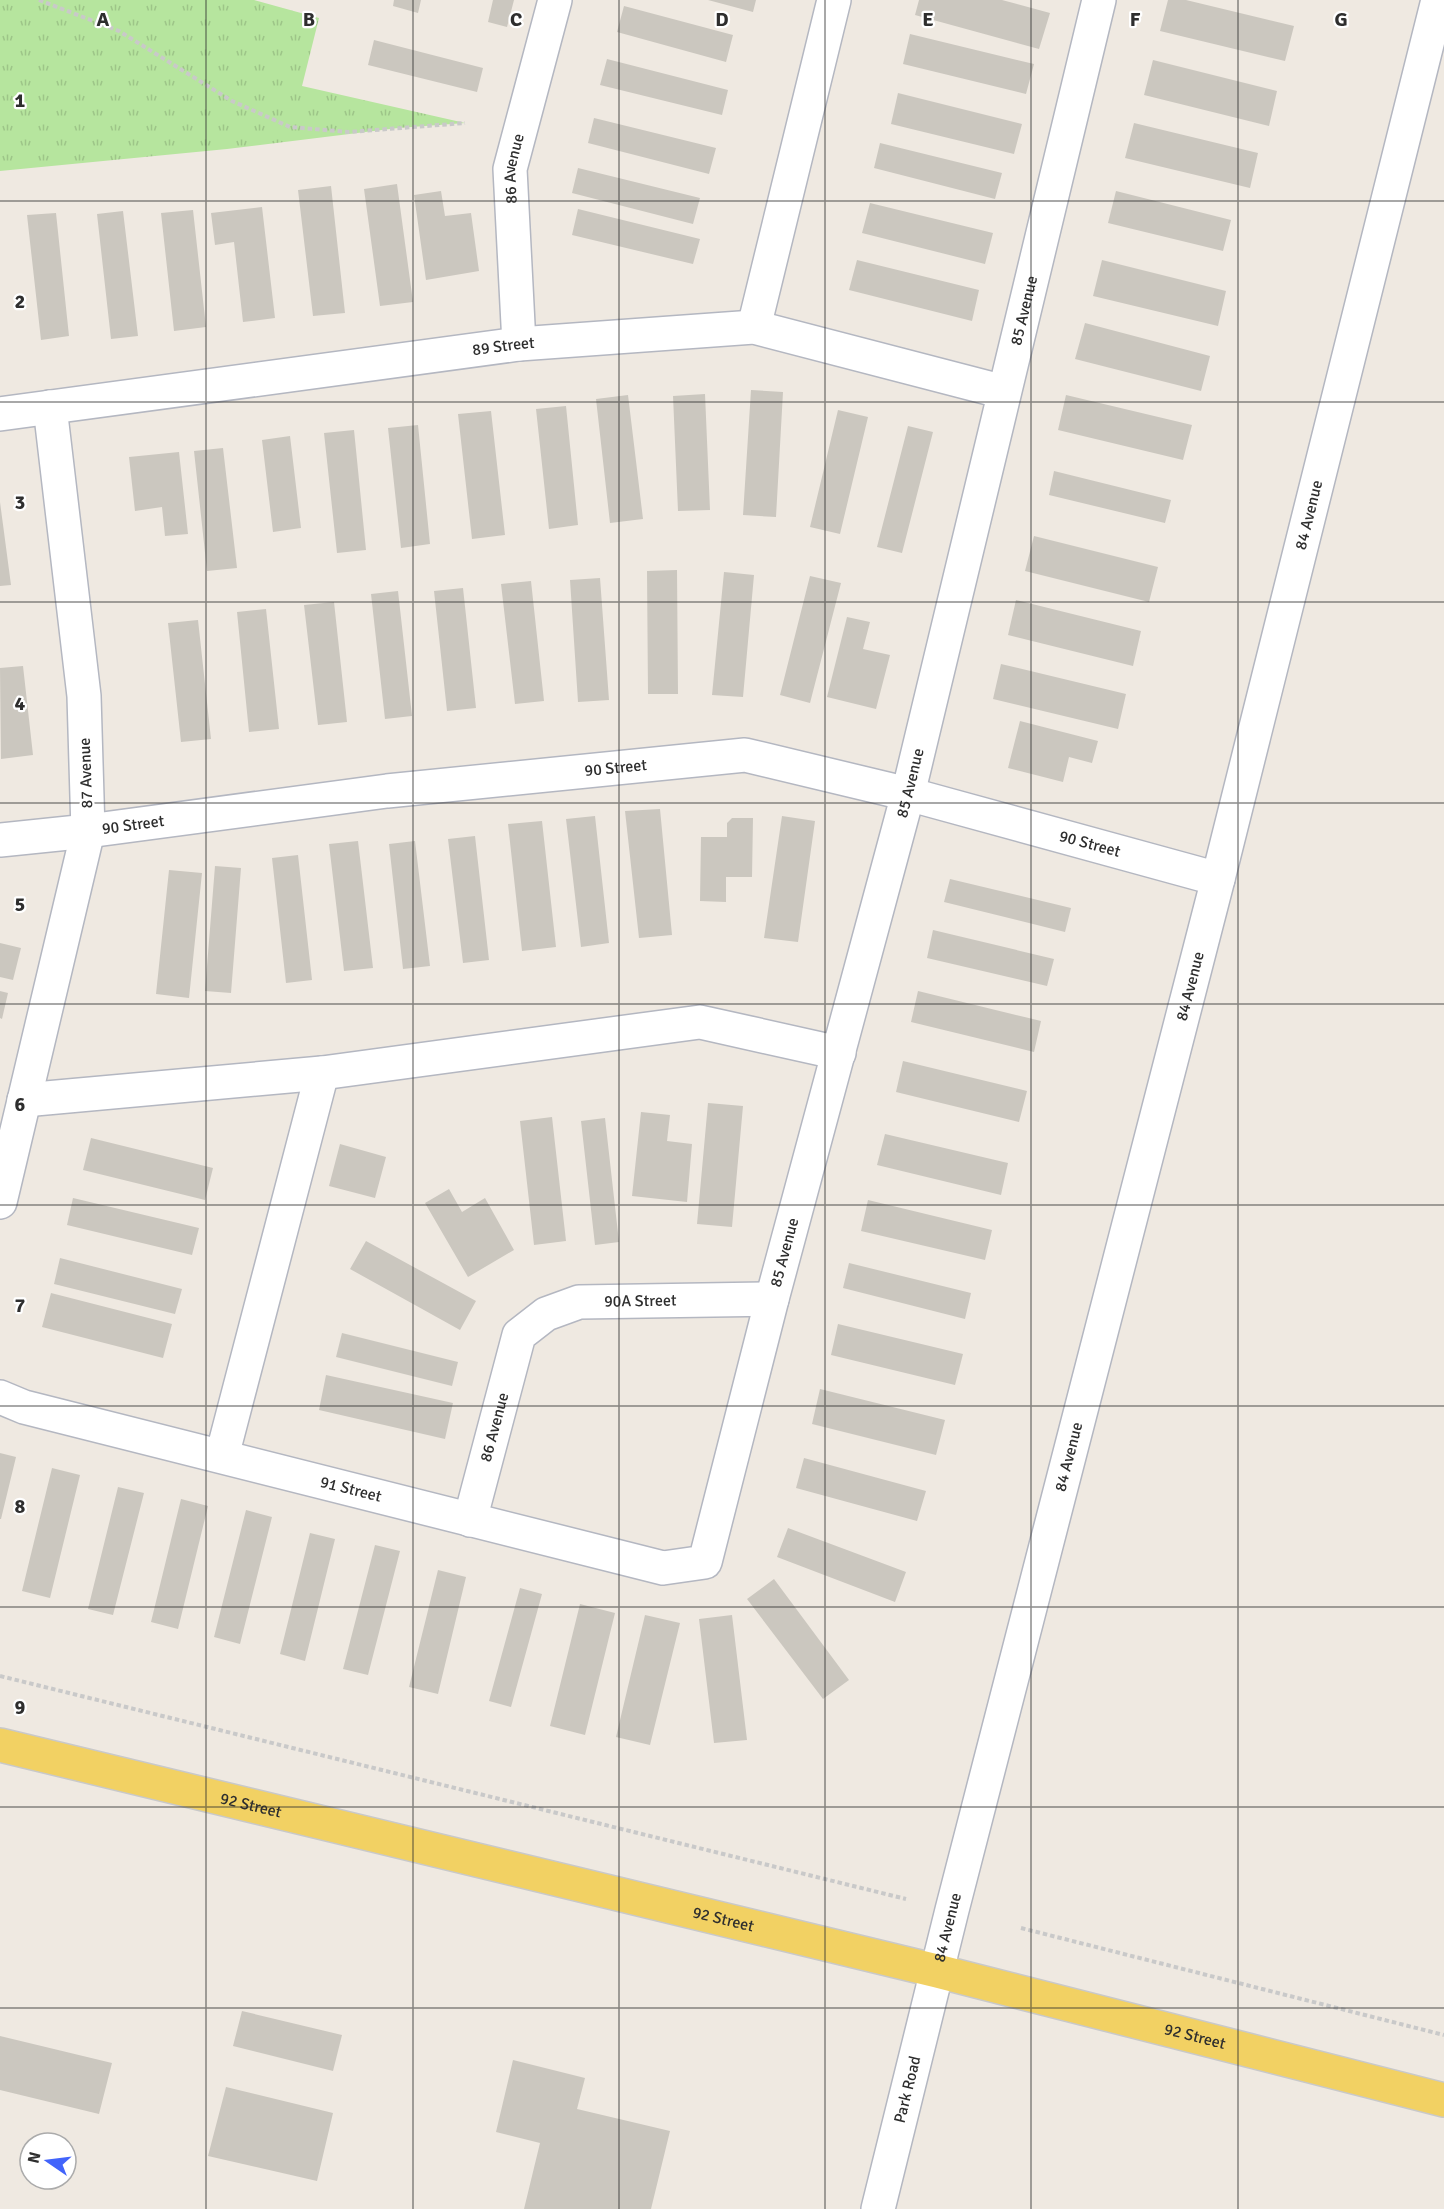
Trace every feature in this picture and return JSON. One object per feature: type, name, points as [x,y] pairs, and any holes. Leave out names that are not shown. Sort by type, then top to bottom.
[{"type":"main road","name":"92 Street","points":[[0,1745],[937,1971],[1444,2100]]},
{"type":"street","name":"86 Avenue","points":[[519,344],[510,169],[555,0]]},
{"type":"street","points":[[754,327],[834,0]]},
{"type":"street","name":"85 Avenue","points":[[705,1562],[772,1299],[908,795],[1099,0]]},
{"type":"street","name":"84 Avenue","points":[[937,1971],[1218,879],[1438,0]]},
{"type":"street","name":"89 Street","points":[[0,414],[519,344],[754,327],[1004,392]]},
{"type":"street","name":"87 Avenue","points":[[0,1202],[88,831],[84,696],[50,408]]},
{"type":"street","name":"90 Street","points":[[0,840],[88,831],[387,791],[745,755],[908,795],[1218,879]]},
{"type":"street","points":[[24,1100],[322,1073],[700,1022],[839,1053]]},
{"type":"street","points":[[222,1456],[322,1073]]},
{"type":"street","name":"90A Street","points":[[519,1335],[546,1314],[579,1302],[772,1299]]},
{"type":"street","name":"86 Avenue","points":[[470,1520],[519,1335]]},
{"type":"street","name":"91 Street","points":[[0,1397],[24,1407],[663,1568],[705,1562]]},
{"type":"street","name":"Park Road","points":[[878,2209],[937,1971]]},
{"type":"path","points":[[39,0],[119,31],[232,101],[290,127],[349,132],[465,123]]},
{"type":"path","points":[[0,1676],[906,1899]]},
{"type":"path","points":[[1021,1928],[1444,2035]]},
{"type":"green space","points":[[0,0],[254,0],[319,18],[302,86],[465,123],[398,128],[227,149],[0,171]]},
{"type":"building","points":[[394,0],[421,0],[418,13],[393,6]]},
{"type":"building","points":[[493,0],[514,0],[507,27],[488,22]]},
{"type":"building","points":[[708,0],[756,0],[753,12]]},
{"type":"building","points":[[919,0],[1002,0],[1050,13],[1039,49],[915,15]]},
{"type":"building","points":[[1168,0],[1186,0],[1294,26],[1285,61],[1160,31]]},
{"type":"building","points":[[624,6],[733,35],[726,62],[617,32]]},
{"type":"building","points":[[910,34],[1034,64],[1026,94],[903,64]]},
{"type":"building","points":[[374,40],[483,68],[477,92],[368,65]]},
{"type":"building","points":[[607,59],[728,90],[722,115],[600,85]]},
{"type":"building","points":[[1153,60],[1277,91],[1269,126],[1144,95]]},
{"type":"building","points":[[898,93],[1022,124],[1014,154],[891,124]]},
{"type":"building","points":[[594,118],[716,148],[709,174],[588,143]]},
{"type":"building","points":[[1134,123],[1258,153],[1250,188],[1125,158]]},
{"type":"building","points":[[880,143],[1002,173],[995,199],[874,168]]},
{"type":"building","points":[[578,168],[700,198],[693,224],[572,193]]},
{"type":"building","points":[[397,184],[413,302],[380,306],[364,189]]},
{"type":"building","points":[[331,186],[345,313],[313,316],[298,190]]},
{"type":"building","points":[[441,191],[445,216],[471,213],[479,271],[426,280],[414,195]]},
{"type":"building","points":[[1116,191],[1231,220],[1223,251],[1108,223]]},
{"type":"building","points":[[870,203],[993,233],[985,264],[862,233]]},
{"type":"building","points":[[262,207],[275,318],[243,322],[234,242],[215,245],[211,213]]},
{"type":"building","points":[[578,209],[700,239],[693,264],[572,235]]},
{"type":"building","points":[[193,210],[206,327],[174,331],[161,213]]},
{"type":"building","points":[[123,211],[138,336],[111,339],[97,214]]},
{"type":"building","points":[[56,213],[69,336],[41,340],[27,215]]},
{"type":"building","points":[[857,260],[979,290],[972,321],[849,290]]},
{"type":"building","points":[[1102,260],[1226,291],[1218,326],[1093,296]]},
{"type":"building","points":[[1085,323],[1210,356],[1201,391],[1075,359]]},
{"type":"building","points":[[751,390],[783,392],[776,517],[743,515]]},
{"type":"building","points":[[705,394],[710,510],[678,511],[673,396]]},
{"type":"building","points":[[628,395],[643,519],[610,523],[596,399]]},
{"type":"building","points":[[1066,395],[1192,425],[1183,460],[1058,430]]},
{"type":"building","points":[[566,406],[578,525],[549,529],[536,409]]},
{"type":"building","points":[[838,410],[868,417],[840,534],[810,527]]},
{"type":"building","points":[[491,411],[505,535],[472,539],[458,414]]},
{"type":"building","points":[[418,425],[430,544],[401,548],[388,428]]},
{"type":"building","points":[[908,426],[933,432],[902,553],[877,547]]},
{"type":"building","points":[[354,430],[366,550],[337,553],[324,433]]},
{"type":"building","points":[[290,436],[301,528],[273,532],[262,440]]},
{"type":"building","points":[[223,448],[237,568],[207,571],[194,451]]},
{"type":"building","points":[[179,452],[188,534],[165,536],[162,507],[135,511],[129,457]]},
{"type":"building","points":[[1054,471],[1171,500],[1165,523],[1049,495]]},
{"type":"building","points":[[0,502],[11,585],[0,586]]},
{"type":"building","points":[[1034,536],[1158,567],[1149,602],[1025,571]]},
{"type":"building","points":[[677,570],[678,694],[648,694],[647,571]]},
{"type":"building","points":[[724,572],[754,575],[743,697],[712,695]]},
{"type":"building","points":[[810,576],[841,583],[810,703],[780,695]]},
{"type":"building","points":[[600,578],[609,700],[578,702],[570,580]]},
{"type":"building","points":[[531,581],[544,701],[515,704],[501,584]]},
{"type":"building","points":[[463,588],[476,708],[447,711],[434,591]]},
{"type":"building","points":[[398,591],[412,716],[385,719],[371,594]]},
{"type":"building","points":[[1016,600],[1141,631],[1133,666],[1008,635]]},
{"type":"building","points":[[334,602],[347,722],[318,725],[304,605]]},
{"type":"building","points":[[266,609],[279,729],[249,732],[237,612]]},
{"type":"building","points":[[847,617],[870,622],[863,649],[890,655],[876,709],[827,697]]},
{"type":"building","points":[[198,620],[211,739],[181,742],[168,623]]},
{"type":"building","points":[[1001,664],[1126,694],[1118,729],[993,699]]},
{"type":"building","points":[[23,666],[33,755],[1,759],[0,668]]},
{"type":"building","points":[[1020,721],[1098,741],[1092,763],[1069,757],[1063,782],[1008,768]]},
{"type":"building","points":[[660,809],[672,935],[639,938],[625,811]]},
{"type":"building","points":[[595,816],[609,943],[581,947],[566,819]]},
{"type":"building","points":[[782,816],[815,821],[798,942],[764,938]]},
{"type":"building","points":[[732,818],[753,818],[752,877],[726,877],[726,902],[700,901],[701,837],[727,837],[727,823]]},
{"type":"building","points":[[542,821],[556,947],[522,951],[508,824]]},
{"type":"building","points":[[475,836],[489,960],[463,963],[448,839]]},
{"type":"building","points":[[358,841],[373,968],[344,971],[329,844]]},
{"type":"building","points":[[415,841],[430,966],[403,969],[389,844]]},
{"type":"building","points":[[298,855],[312,980],[286,983],[272,858]]},
{"type":"building","points":[[215,866],[241,868],[231,993],[205,991]]},
{"type":"building","points":[[169,870],[202,873],[189,998],[156,994]]},
{"type":"building","points":[[950,879],[1071,908],[1065,932],[944,902]]},
{"type":"building","points":[[933,930],[1054,959],[1047,986],[927,958]]},
{"type":"building","points":[[0,943],[21,948],[13,980],[0,977]]},
{"type":"building","points":[[0,991],[8,993],[2,1019],[0,1018]]},
{"type":"building","points":[[918,991],[1041,1021],[1034,1052],[911,1022]]},
{"type":"building","points":[[903,1061],[1027,1091],[1019,1122],[896,1092]]},
{"type":"building","points":[[708,1103],[743,1106],[732,1227],[697,1224]]},
{"type":"building","points":[[641,1112],[670,1115],[667,1141],[692,1144],[687,1202],[632,1196]]},
{"type":"building","points":[[552,1117],[566,1241],[534,1245],[520,1121]]},
{"type":"building","points":[[605,1118],[619,1242],[595,1245],[581,1121]]},
{"type":"building","points":[[885,1134],[1008,1163],[1001,1195],[877,1165]]},
{"type":"building","points":[[91,1138],[213,1168],[205,1200],[83,1170]]},
{"type":"building","points":[[340,1144],[386,1157],[375,1198],[329,1186]]},
{"type":"building","points":[[449,1189],[462,1212],[485,1198],[514,1250],[468,1277],[425,1203]]},
{"type":"building","points":[[73,1198],[199,1228],[192,1255],[67,1225]]},
{"type":"building","points":[[868,1200],[992,1230],[985,1260],[861,1231]]},
{"type":"building","points":[[366,1241],[476,1301],[460,1330],[350,1269]]},
{"type":"building","points":[[60,1258],[182,1289],[175,1314],[54,1284]]},
{"type":"building","points":[[849,1263],[971,1293],[965,1319],[843,1288]]},
{"type":"building","points":[[51,1293],[172,1324],[163,1358],[42,1327]]},
{"type":"building","points":[[838,1324],[963,1354],[955,1385],[831,1355]]},
{"type":"building","points":[[342,1333],[458,1362],[452,1386],[336,1357]]},
{"type":"building","points":[[326,1375],[453,1403],[445,1439],[319,1410]]},
{"type":"building","points":[[820,1389],[945,1420],[936,1455],[812,1424]]},
{"type":"building","points":[[0,1453],[16,1457],[1,1519],[0,1519]]},
{"type":"building","points":[[804,1458],[926,1491],[917,1521],[796,1488]]},
{"type":"building","points":[[52,1468],[80,1475],[50,1598],[22,1591]]},
{"type":"building","points":[[118,1487],[144,1493],[113,1615],[88,1609]]},
{"type":"building","points":[[181,1499],[208,1506],[178,1629],[151,1622]]},
{"type":"building","points":[[246,1510],[272,1517],[240,1644],[214,1637]]},
{"type":"building","points":[[788,1528],[906,1572],[895,1602],[777,1557]]},
{"type":"building","points":[[310,1533],[335,1539],[305,1661],[280,1654]]},
{"type":"building","points":[[375,1545],[400,1551],[368,1675],[343,1669]]},
{"type":"building","points":[[438,1570],[466,1577],[438,1694],[409,1687]]},
{"type":"building","points":[[774,1579],[849,1680],[823,1699],[747,1599]]},
{"type":"building","points":[[520,1588],[542,1594],[511,1707],[489,1701]]},
{"type":"building","points":[[580,1604],[615,1613],[585,1735],[550,1726]]},
{"type":"building","points":[[645,1615],[680,1623],[650,1745],[616,1737]]},
{"type":"building","points":[[732,1615],[747,1740],[714,1743],[699,1619]]},
{"type":"building","points":[[242,2011],[342,2035],[333,2071],[233,2046]]},
{"type":"building","points":[[0,2036],[112,2063],[99,2114],[0,2090]]},
{"type":"building","points":[[513,2060],[585,2078],[577,2109],[670,2131],[651,2209],[524,2209],[540,2143],[496,2132]]},
{"type":"building","points":[[226,2087],[333,2113],[317,2181],[208,2156]]}]
